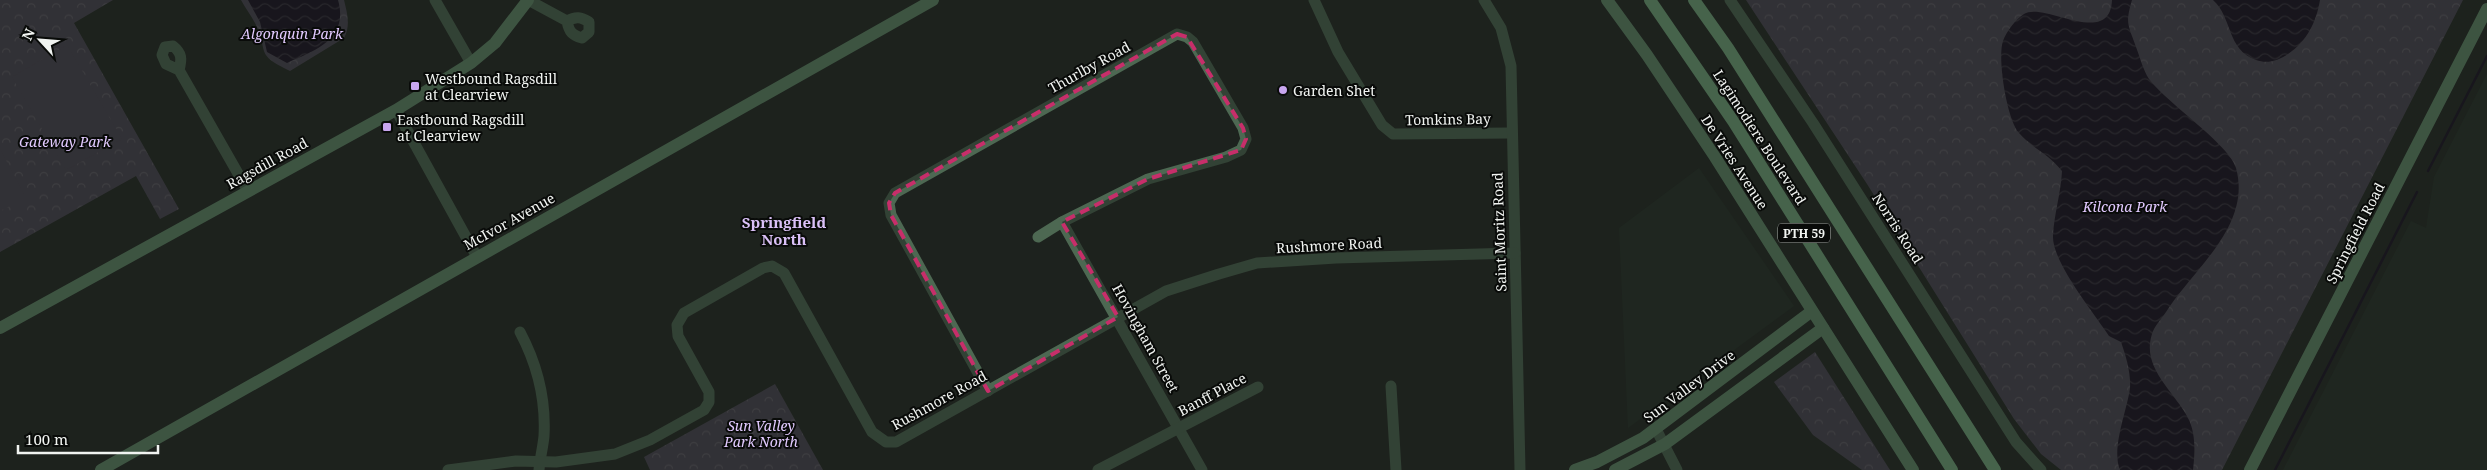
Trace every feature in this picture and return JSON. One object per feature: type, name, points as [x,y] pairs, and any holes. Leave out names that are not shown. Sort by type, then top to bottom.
[{"type":"main road","name":"Lagimodiere Boulevard","points":[[1650,0],[1732,121],[1952,470]]},
{"type":"main road","name":"Lagimodiere Boulevard","points":[[1694,0],[1734,56],[1995,470]]},
{"type":"street","points":[[435,0],[471,63]]},
{"type":"street","points":[[528,0],[567,21]]},
{"type":"street","name":"Ragsdill Road","points":[[0,328],[396,110],[471,63],[495,43],[528,0]]},
{"type":"street","name":"McIvor Avenue","points":[[101,470],[933,0]]},
{"type":"street","name":"Tomkins Bay","points":[[1314,0],[1338,52],[1382,125],[1393,134],[1511,133]]},
{"type":"street","name":"Saint Moritz Road","points":[[1484,0],[1494,15],[1506,42],[1511,66],[1520,470]]},
{"type":"street","name":"De Vries Avenue","points":[[1607,0],[1647,55],[1715,156],[1913,470]]},
{"type":"street","name":"Norris Road","points":[[1730,0],[1813,123],[2016,442],[2041,470]]},
{"type":"street","name":"Springfield Road","points":[[2250,470],[2487,9]]},
{"type":"street","name":"Thurlby Road","points":[[988,391],[891,214],[888,203],[896,193],[1177,34],[1187,37],[1193,42],[1243,128],[1246,138],[1241,150],[1226,157],[1148,180],[1062,222],[1038,237]]},
{"type":"street","points":[[179,70],[248,191]]},
{"type":"street","points":[[396,110],[477,257]]},
{"type":"street","name":"Hovingham Street","points":[[1062,222],[1118,318],[1202,470]]},
{"type":"street","name":"Rushmore Road","points":[[540,465],[616,454],[650,440],[704,410],[709,402],[709,392],[678,336],[677,325],[684,313],[763,268],[772,266],[784,273],[872,432],[886,442],[896,442],[1166,292],[1257,263],[1336,258],[1515,253]]},
{"type":"street","name":"Sun Valley Drive","points":[[1574,470],[1605,458],[1656,429],[1812,311]]},
{"type":"street","points":[[1615,470],[1666,444],[1823,328]]},
{"type":"street","points":[[448,470],[516,460],[540,465],[544,439],[543,404],[536,370],[520,332]]},
{"type":"street","points":[[1391,386],[1396,470]]},
{"type":"street","name":"Banff Place","points":[[1098,470],[1258,387]]},
{"type":"street","points":[[1656,429],[1666,444],[1677,470]]},
{"type":"highlighted area","points":[[1177,34],[1187,37],[1243,128],[1246,139],[1241,150],[1148,179],[1062,222],[1118,317],[988,391],[891,215],[889,203],[895,193]]},
{"type":"shaded area","points":[[2487,74],[2487,470],[2283,470],[2411,221],[2426,228],[2434,177]]},
{"type":"shaded area","points":[[1699,168],[1794,306],[1628,428],[1619,228]]},
{"type":"green space","name":"Gateway Park","points":[[0,0],[113,0],[74,23],[179,209],[160,219],[136,176],[0,252]]},
{"type":"green space","name":"Algonquin Park","points":[[241,0],[344,0],[348,19],[346,33],[344,38],[290,71],[278,65],[267,56],[255,23]]},
{"type":"green space","name":"Kilcona Park","points":[[1746,0],[2463,0],[2222,470],[2061,470],[2041,454],[2014,419],[1867,184]]},
{"type":"green space","points":[[67,45],[122,139],[66,170],[12,77]]},
{"type":"green space","points":[[0,149],[24,194],[24,199],[0,211]]},
{"type":"green space","points":[[1815,352],[1890,470],[1862,470],[1813,435],[1774,382]]},
{"type":"green space","name":"Sun Valley Park North","points":[[775,384],[823,470],[650,470],[644,457]]},
{"type":"water","name":"Algonquin Park","points":[[248,0],[338,0],[339,24],[334,34],[319,48],[287,63],[267,52],[260,22]]},
{"type":"water","points":[[2112,0],[2132,0],[2128,24],[2143,68],[2149,79],[2169,100],[2211,136],[2231,159],[2236,168],[2239,189],[2236,209],[2228,228],[2217,246],[2156,326],[2152,334],[2150,346],[2151,358],[2155,368],[2191,424],[2194,443],[2193,470],[2120,470],[2117,451],[2118,440],[2130,388],[2125,353],[2121,342],[2109,336],[2075,287],[2059,259],[2053,236],[2062,171],[2052,160],[2019,133],[2011,116],[2004,88],[2001,49],[2009,30],[2021,16],[2033,12],[2046,13],[2089,23],[2100,21],[2108,14]]},
{"type":"water","points":[[2213,0],[2320,0],[2310,31],[2295,49],[2280,58],[2264,62],[2246,55],[2239,49],[2224,15]]},
{"type":"waterway","points":[[2428,171],[2487,56]]},
{"type":"waterway","points":[[2275,470],[2417,192]]},
{"type":"place","name":"Westbound Ragsdill at Clearview","points":[[415,86]]},
{"type":"place","name":"Garden Shet","points":[[1283,90]]},
{"type":"place","name":"Eastbound Ragsdill at Clearview","points":[[387,127]]},
{"type":"district","name":"Springfield North","points":[[784,230]]}]
